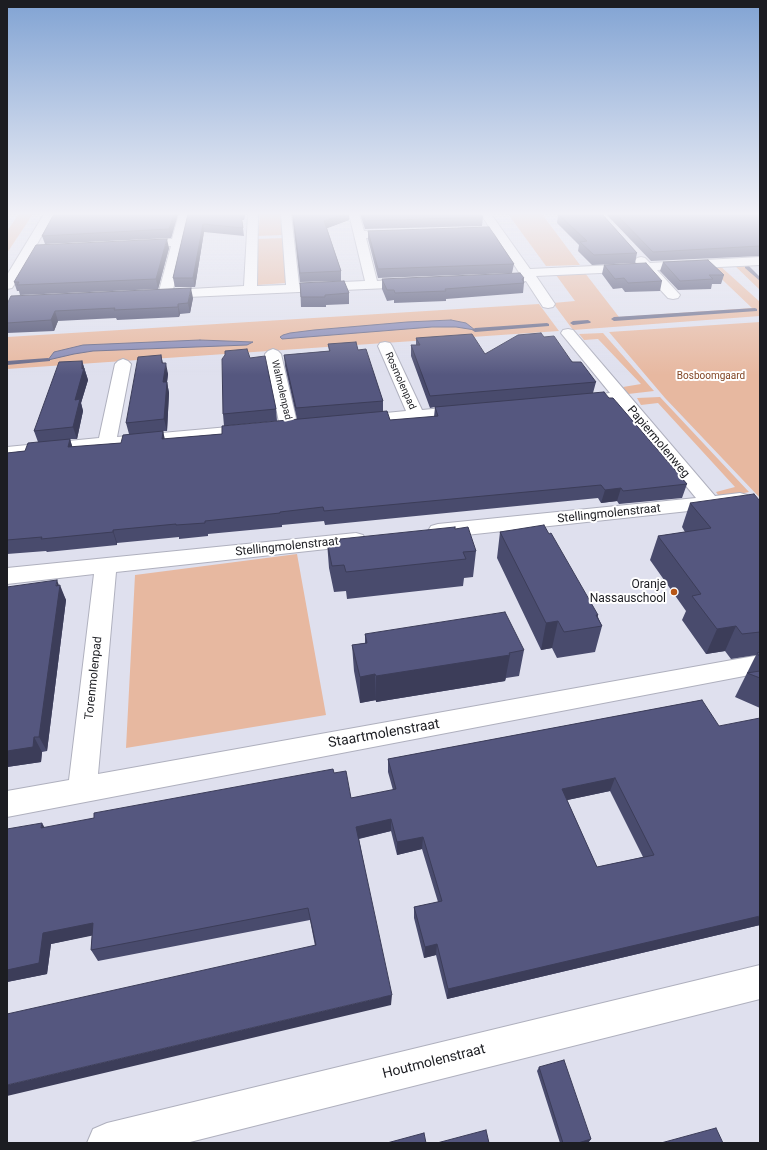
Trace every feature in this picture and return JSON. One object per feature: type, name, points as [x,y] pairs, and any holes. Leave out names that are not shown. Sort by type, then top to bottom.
[{"type":"street","points":[[7,285],[18,268]]},
{"type":"street","points":[[165,294],[171,268]]},
{"type":"street","points":[[250,290],[251,268]]},
{"type":"street","points":[[290,268],[292,288]]},
{"type":"street","points":[[367,268],[372,285]]},
{"type":"street","points":[[523,268],[548,304]]},
{"type":"street","points":[[483,280],[528,275],[636,268]]},
{"type":"street","points":[[647,268],[673,295]]},
{"type":"street","points":[[150,295],[427,282]]},
{"type":"street","name":"Papiermolenweg","points":[[568,333],[710,503]]},
{"type":"street","name":"Rosmolenpad","points":[[385,346],[416,415]]},
{"type":"street","name":"Walmolenpad","points":[[107,443],[284,427],[273,354]]},
{"type":"street","points":[[7,452],[107,443],[123,364]]},
{"type":"street","points":[[566,402],[620,397]]},
{"type":"street","points":[[345,422],[479,410]]},
{"type":"street","points":[[710,503],[740,499],[760,521]]},
{"type":"street","name":"Stellingmolenstraat","points":[[419,533],[710,503]]},
{"type":"street","name":"Stellingmolenstraat","points":[[7,576],[371,538]]},
{"type":"street","name":"Torenmolenpad","points":[[82,790],[106,566]]},
{"type":"street","name":"Staartmolenstraat","points":[[7,804],[760,664]]},
{"type":"street","name":"Houtmolenstraat","points":[[107,1143],[760,982]]},
{"type":"green space","points":[[257,268],[285,268],[286,283],[257,285]]},
{"type":"green space","points":[[710,268],[722,268],[760,302],[760,316],[573,330],[553,303],[575,301],[556,275],[585,273],[619,317],[752,308]]},
{"type":"green space","points":[[737,268],[749,268],[760,278],[760,290]]},
{"type":"green space","points":[[539,304],[559,331],[7,369],[7,337]]},
{"type":"green space","name":"Bosboomgaard","points":[[760,322],[760,498],[665,398],[609,332]]},
{"type":"green space","points":[[603,333],[654,391],[628,394],[623,387],[641,384],[598,339],[584,340],[579,334]]},
{"type":"green space","points":[[660,397],[749,492],[720,498],[716,492],[735,487],[658,403],[641,405],[637,398]]},
{"type":"green space","points":[[297,554],[326,715],[126,748],[135,575]]},
{"type":"water","points":[[451,320],[466,323],[475,330],[456,327],[432,327],[282,339],[280,337],[290,333],[314,330],[407,322]]},
{"type":"water","points":[[200,340],[253,342],[247,345],[93,351],[48,360],[54,352],[83,345]]},
{"type":"building","points":[[23,268],[159,268],[156,279],[17,285],[19,282],[14,282]]},
{"type":"building","points":[[175,268],[195,268],[193,278],[173,278]]},
{"type":"building","points":[[299,268],[340,268],[341,271],[300,273]]},
{"type":"building","points":[[378,268],[414,268],[378,269]]},
{"type":"building","points":[[606,268],[650,268],[662,281],[628,283],[624,278],[615,279]]},
{"type":"building","points":[[668,268],[716,268],[724,275],[709,275],[713,279],[680,281]]},
{"type":"building","points":[[520,273],[524,278],[522,279],[524,283],[445,289],[446,291],[395,293],[394,290],[387,290],[382,279]]},
{"type":"building","points":[[344,281],[349,293],[325,295],[325,297],[301,297],[300,283]]},
{"type":"building","points":[[191,288],[188,303],[178,304],[178,307],[55,311],[51,320],[7,323],[7,304],[11,296]]},
{"type":"building","points":[[541,333],[544,337],[554,336],[572,362],[581,362],[596,382],[430,396],[411,345],[420,345],[416,338],[472,334],[485,354],[518,335]]},
{"type":"building","points":[[356,342],[358,350],[366,349],[383,401],[296,408],[284,355],[330,351],[328,344]]},
{"type":"building","points":[[247,349],[250,358],[265,356],[276,409],[223,414],[222,359],[225,355],[225,351]]},
{"type":"building","points":[[161,355],[162,363],[166,363],[163,382],[167,382],[164,419],[126,423],[138,357]]},
{"type":"building","points":[[82,361],[82,369],[84,368],[75,400],[80,399],[73,427],[34,431],[59,362]]},
{"type":"building","points":[[604,392],[609,398],[613,398],[687,484],[623,491],[621,488],[605,490],[601,485],[324,511],[323,507],[205,521],[205,523],[176,524],[113,530],[113,532],[41,539],[42,537],[7,540],[7,453],[25,451],[28,443],[70,439],[68,447],[121,443],[123,435],[163,431],[162,439],[222,434],[222,426],[387,411],[390,420],[438,416],[435,407]]},
{"type":"building","points":[[754,494],[760,501],[760,632],[742,634],[736,626],[717,629],[692,596],[701,594],[658,536],[711,528],[690,503]]},
{"type":"building","points":[[544,525],[549,534],[551,533],[598,615],[596,615],[602,626],[564,632],[558,621],[546,623],[500,532]]},
{"type":"building","points":[[455,527],[455,529],[468,527],[476,551],[463,552],[466,559],[346,572],[344,565],[332,566],[327,542],[340,541],[340,539]]},
{"type":"building","points":[[57,580],[56,586],[60,585],[39,737],[34,737],[33,747],[7,751],[7,587]]},
{"type":"building","points":[[505,612],[524,650],[509,653],[510,655],[376,676],[375,674],[360,677],[352,645],[367,643],[365,634]]},
{"type":"building","points":[[760,671],[760,678],[747,673]]},
{"type":"building","points":[[702,700],[719,726],[760,718],[760,916],[448,989],[437,944],[425,947],[414,907],[442,901],[423,837],[397,842],[391,819],[356,827],[392,995],[7,1085],[7,1014],[316,945],[308,908],[91,950],[93,923],[43,933],[39,963],[7,970],[7,829],[42,823],[41,828],[94,818],[94,813],[333,769],[334,773],[346,771],[351,798],[396,789],[388,759]],"holes":[[[615,778],[654,855],[597,867],[562,789]]]},
{"type":"building","points":[[564,1060],[591,1139],[578,1143],[563,1143],[539,1067]]},
{"type":"building","points":[[716,1128],[723,1143],[661,1143]]},
{"type":"building","points":[[486,1130],[489,1143],[437,1143]]},
{"type":"building","points":[[424,1133],[426,1143],[387,1143]]},
{"type":"waterway","points":[[748,268],[760,280]]},
{"type":"waterway","points":[[614,319],[755,310]]},
{"type":"waterway","points":[[573,323],[588,322]]},
{"type":"waterway","points":[[475,330],[547,325]]},
{"type":"waterway","points":[[7,363],[48,360]]},
{"type":"place","name":"Oranje Nassauschool","points":[[674,592]]}]
